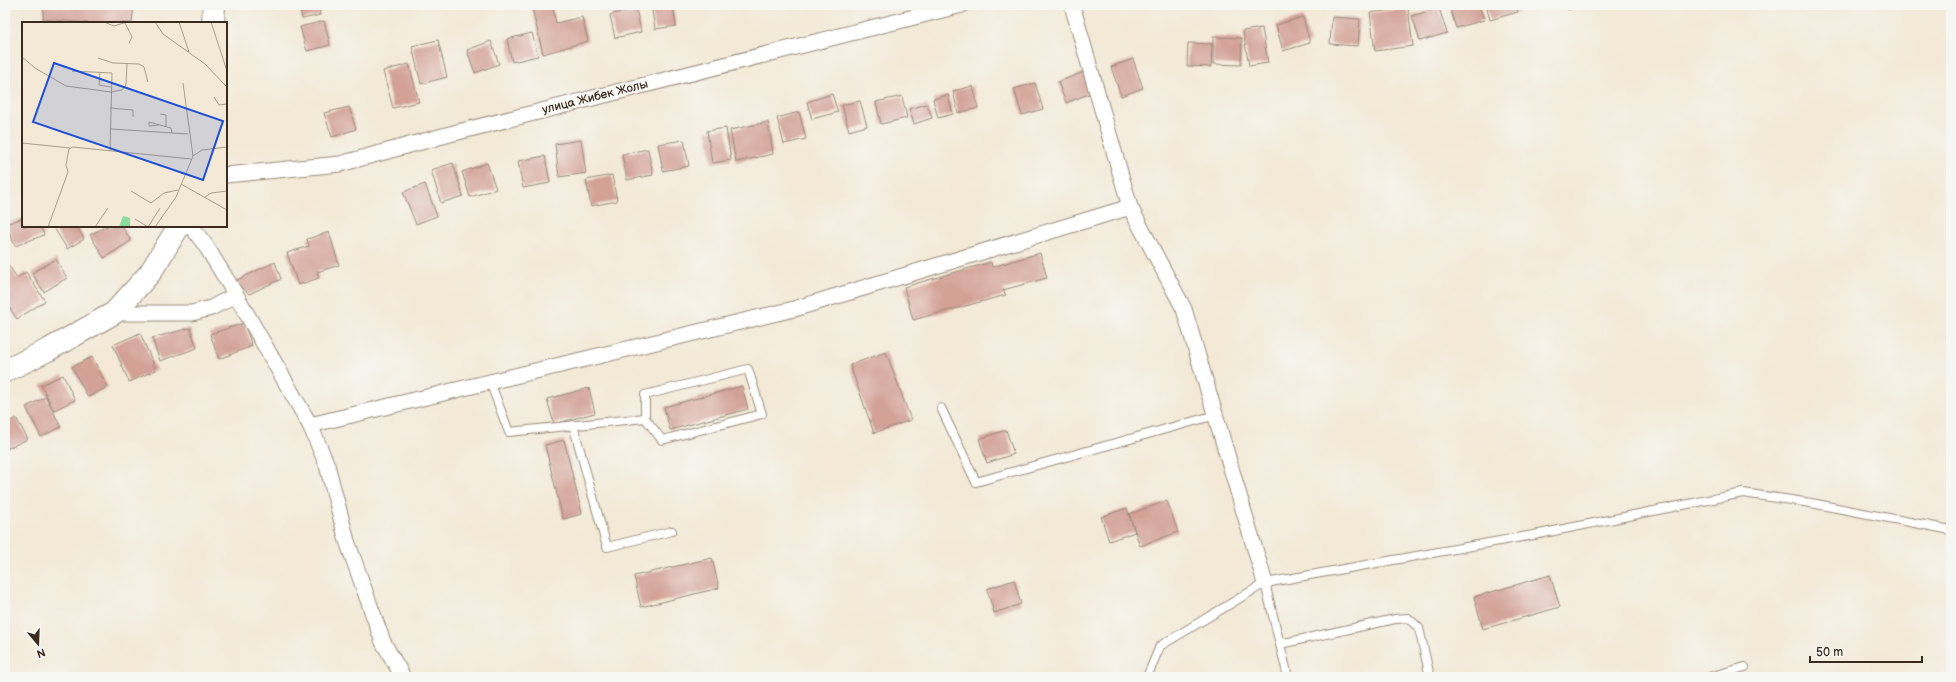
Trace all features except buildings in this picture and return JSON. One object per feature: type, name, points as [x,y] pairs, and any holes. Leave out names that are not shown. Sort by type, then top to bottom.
[{"type":"main road","points":[[213,22],[214,5]]},
{"type":"main road","points":[[5,371],[48,350],[114,312],[150,274],[178,227]]},
{"type":"street","name":"улица Жибек Жолы","points":[[227,175],[340,164],[450,134],[962,5]]},
{"type":"street","points":[[1072,5],[1130,207],[1184,309],[1265,582]]},
{"type":"street","points":[[310,425],[794,309],[1130,207]]},
{"type":"street","points":[[192,227],[206,246],[236,295],[310,425],[327,465],[347,541],[383,642],[403,677]]},
{"type":"street","points":[[114,312],[192,313],[211,308],[236,295]]},
{"type":"lane","points":[[748,369],[762,414],[662,440],[645,418],[645,395],[748,369]]},
{"type":"lane","points":[[490,382],[509,432],[645,418]]},
{"type":"lane","points":[[941,408],[976,482],[1216,414]]},
{"type":"lane","points":[[573,426],[607,548],[672,531]]},
{"type":"lane","points":[[1147,677],[1160,646],[1265,582],[1539,534],[1743,493],[1811,503],[1951,530]]},
{"type":"lane","points":[[1265,582],[1288,677]]},
{"type":"lane","points":[[1280,644],[1395,619],[1408,618],[1419,628],[1430,677]]},
{"type":"lane","points":[[1709,677],[1745,667]]}]
